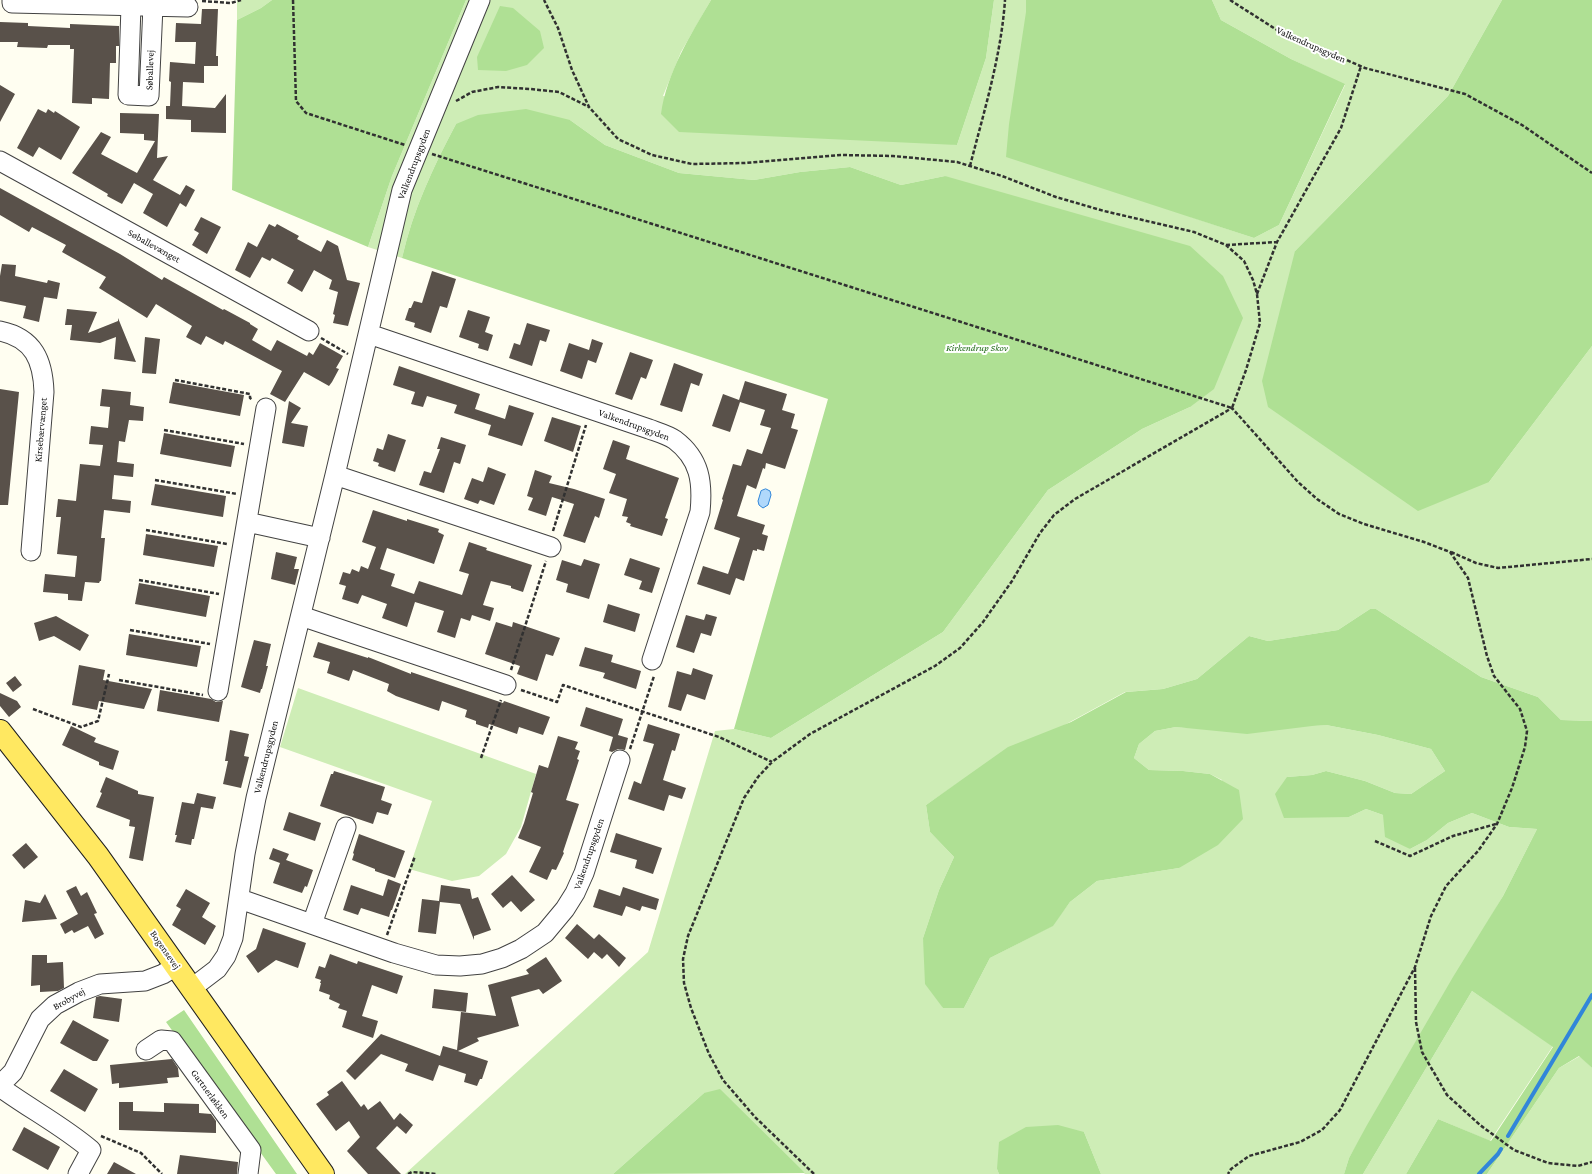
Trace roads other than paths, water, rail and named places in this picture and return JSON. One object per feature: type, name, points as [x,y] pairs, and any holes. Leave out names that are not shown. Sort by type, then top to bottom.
[{"type":"main road","name":"Bogensevej","points":[[0,731],[98,856],[323,1174]]},
{"type":"street","points":[[12,0],[12,2],[188,7]]},
{"type":"street","name":"Valkendrupsgyden","points":[[192,988],[217,969],[226,956],[234,938],[245,854],[256,798],[369,334],[402,190],[480,0]]},
{"type":"street","name":"Søballevej","points":[[131,6],[128,95],[149,96],[153,6]]},
{"type":"street","name":"Søballevænget","points":[[0,161],[309,331]]},
{"type":"street","name":"Kirsebærvænget","points":[[0,332],[8,333],[21,339],[31,348],[38,357],[44,377],[31,551]]},
{"type":"street","name":"Valkendrupsgyden","points":[[369,334],[649,428],[674,439],[691,455],[700,474],[702,493],[700,512],[652,660]]},
{"type":"street","points":[[218,691],[266,408]]},
{"type":"street","points":[[335,475],[551,547]]},
{"type":"street","points":[[247,522],[320,538]]},
{"type":"street","points":[[300,616],[506,685]]},
{"type":"street","name":"Valkendrupsgyden","points":[[240,899],[411,959],[436,965],[460,966],[482,964],[502,958],[521,948],[545,932],[565,909],[575,893],[581,880],[620,760]]},
{"type":"street","points":[[312,924],[346,827]]},
{"type":"street","name":"Brobyvej","points":[[78,1174],[91,1150],[73,1135],[18,1100],[0,1086],[13,1072],[40,1019],[55,1004],[79,992],[100,984],[145,981],[163,974],[176,966]]},
{"type":"street","name":"Gartnerløkken","points":[[146,1050],[162,1040],[172,1041],[251,1150],[248,1174]]},
{"type":"water","points":[[766,489],[770,491],[771,495],[768,505],[763,508],[759,505],[758,501],[761,491]]},
{"type":"waterway","points":[[1508,1136],[1592,995]]},
{"type":"waterway","points":[[1479,1174],[1501,1149]]},
{"type":"park label","name":"Kirkendrup Skov","points":[[977,348]]}]
